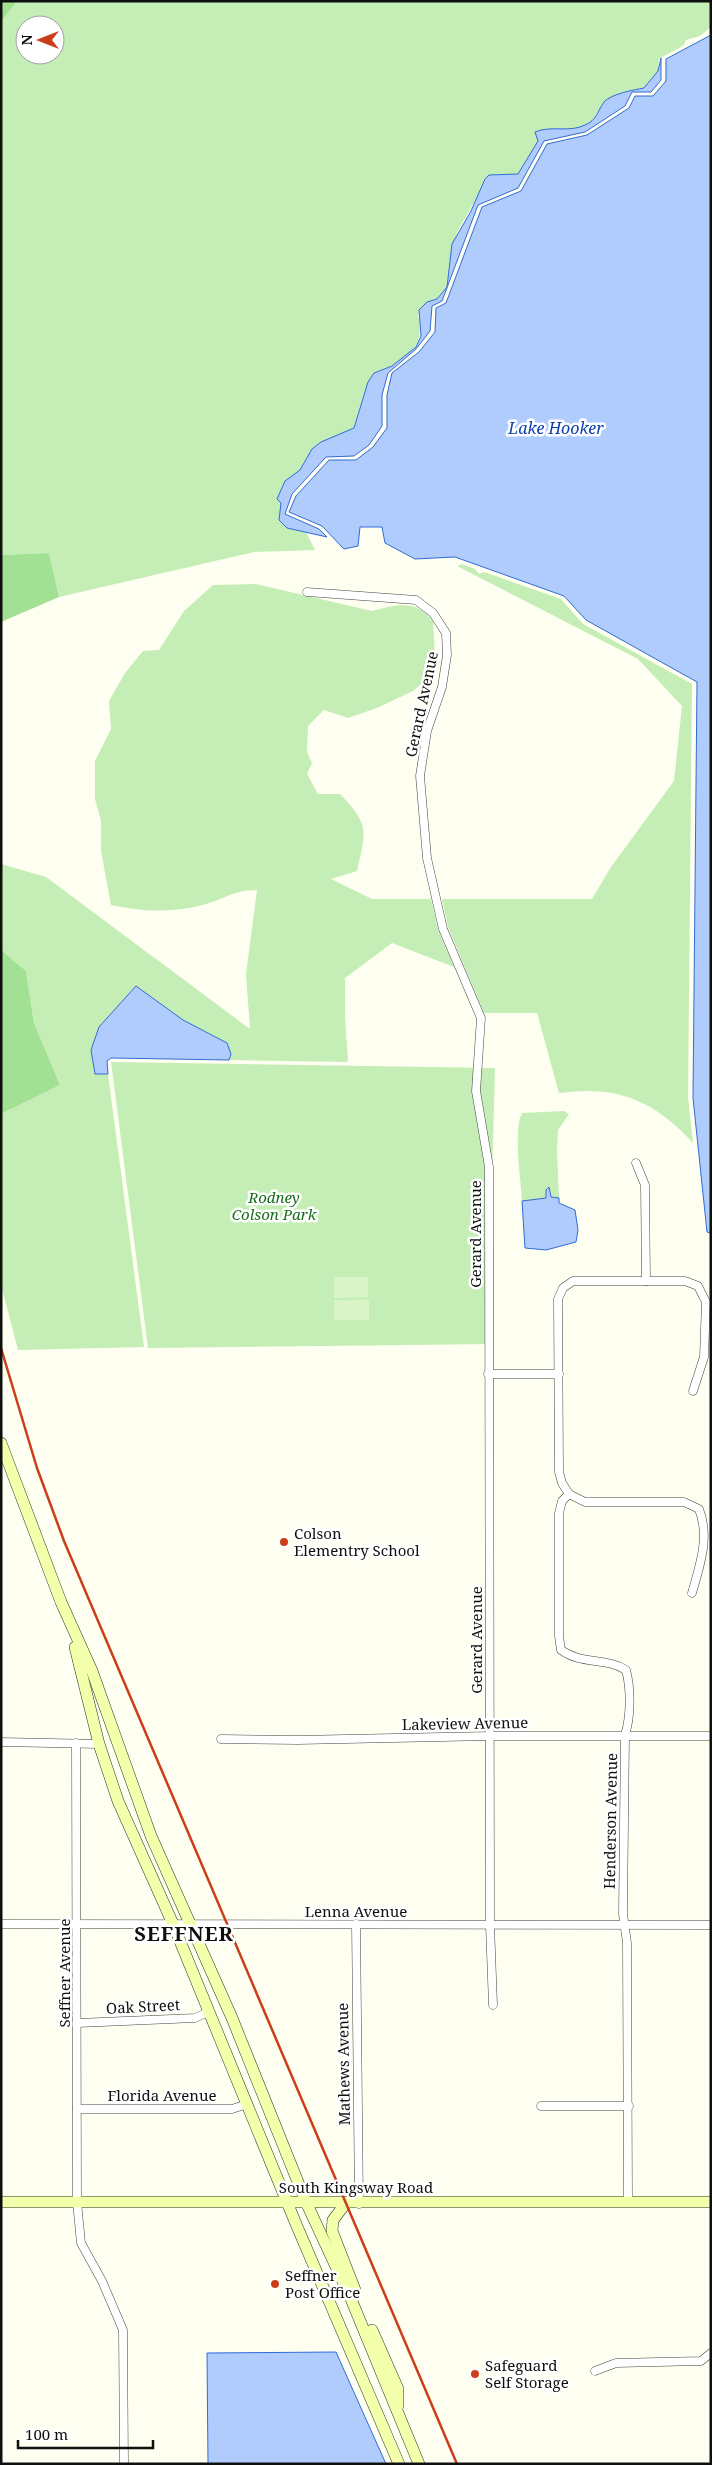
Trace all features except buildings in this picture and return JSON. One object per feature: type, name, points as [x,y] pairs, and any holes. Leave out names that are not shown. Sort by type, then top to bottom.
[{"type":"main road","points":[[1,1443],[61,1602],[92,1671],[151,1836],[266,2099],[306,2202],[351,2298],[419,2464]]},
{"type":"main road","points":[[61,1602],[81,1670],[99,1744],[118,1801],[173,1924],[208,2012],[399,2464]]},
{"type":"main road","name":"South Kingsway Road","points":[[1,2202],[306,2202],[359,2204],[711,2202]]},
{"type":"main road","points":[[346,2203],[334,2220],[333,2238],[398,2389],[398,2413]]},
{"type":"street","name":"Gerard Avenue","points":[[307,592],[416,600],[433,613],[446,633],[447,655],[442,687],[427,731],[420,776],[427,858],[443,929],[481,1018],[476,1091],[489,1167],[490,1925],[493,2005]]},
{"type":"street","points":[[636,1163],[645,1185],[646,1281]]},
{"type":"street","points":[[692,1593],[703,1554],[705,1522],[699,1509],[684,1502],[586,1502],[569,1494],[562,1483],[559,1472],[558,1299],[563,1288],[573,1281],[685,1281],[698,1286],[706,1302],[704,1356],[693,1391]]},
{"type":"street","points":[[488,1374],[558,1374]]},
{"type":"street","name":"Henderson Avenue","points":[[569,1494],[562,1501],[559,1513],[558,1636],[561,1650],[573,1658],[617,1664],[626,1670],[629,1680],[628,1716],[625,1735],[624,1925],[627,1943],[628,2201]]},
{"type":"street","name":"Lakeview Avenue","points":[[221,1739],[298,1740],[625,1735],[711,1736]]},
{"type":"street","points":[[1,1742],[99,1744]]},
{"type":"street","name":"Seffner Avenue","points":[[76,1743],[78,2202],[81,2243],[102,2281],[123,2330],[124,2464]]},
{"type":"street","name":"Lenna Avenue","points":[[1,1924],[711,1925]]},
{"type":"street","name":"Mathews Avenue","points":[[356,1924],[359,2204]]},
{"type":"street","name":"Oak Street","points":[[78,2023],[194,2018],[208,2012]]},
{"type":"street","name":"Florida Avenue","points":[[77,2109],[232,2109],[247,2104]]},
{"type":"street","points":[[541,2106],[628,2106]]},
{"type":"street","points":[[595,2371],[616,2363],[701,2361],[711,2353]]},
{"type":"green space","points":[[1,1],[17,1],[1,22]]},
{"type":"green space","points":[[17,1],[711,1],[711,27],[700,36],[686,40],[684,45],[659,59],[658,71],[644,89],[632,90],[605,101],[593,122],[571,130],[536,132],[538,141],[518,174],[490,175],[457,232],[447,287],[437,299],[427,302],[418,315],[420,333],[415,347],[405,358],[378,371],[372,376],[364,393],[354,428],[312,449],[300,470],[285,481],[277,499],[281,503],[287,528],[306,532],[315,550],[254,552],[59,597],[49,553],[1,555],[1,22]]},
{"type":"green space","points":[[49,553],[59,597],[1,622],[1,555]]},
{"type":"green space","points":[[462,564],[475,569],[479,574],[484,572],[561,599],[583,624],[692,684],[688,1097],[693,1143],[664,1116],[649,1106],[633,1099],[599,1091],[559,1093],[537,1013],[484,1013],[448,927],[442,899],[592,899],[611,867],[674,781],[682,706],[638,659],[457,566]]},
{"type":"green space","points":[[256,584],[372,611],[406,605],[421,610],[433,622],[436,672],[413,691],[377,708],[348,718],[324,710],[308,726],[307,752],[312,763],[307,774],[318,794],[340,794],[357,813],[363,829],[357,871],[331,879],[372,899],[431,899],[438,930],[454,967],[392,943],[345,978],[348,1062],[229,1060],[231,1054],[227,1043],[183,1020],[136,987],[99,1027],[91,1050],[95,1074],[108,1074],[144,1347],[18,1350],[1,1285],[1,1114],[60,1085],[34,1023],[26,971],[1,950],[1,864],[46,877],[250,1029],[246,974],[257,890],[236,893],[206,904],[182,909],[147,910],[111,905],[101,851],[101,821],[95,799],[95,761],[111,729],[109,701],[125,673],[143,651],[159,650],[184,611],[213,585]]},
{"type":"green space","points":[[1,950],[26,971],[34,1023],[60,1085],[1,1114]]},
{"type":"green space","name":"Rodney Colson Park","points":[[111,1062],[495,1068],[491,1217],[493,1344],[148,1348]]},
{"type":"green space","points":[[564,1111],[569,1114],[558,1130],[559,1198],[550,1197],[549,1187],[546,1198],[522,1201],[518,1132],[522,1113]]},
{"type":"green space","points":[[334,1277],[368,1277],[368,1297],[334,1298]]},
{"type":"green space","points":[[334,1300],[369,1300],[369,1320],[334,1320]]},
{"type":"water","name":"Lake Hooker","points":[[711,35],[711,1233],[707,1232],[693,1098],[697,682],[586,620],[564,596],[455,557],[415,559],[385,543],[382,527],[360,527],[358,546],[344,549],[322,526],[289,512],[296,496],[329,460],[356,460],[373,447],[387,428],[387,395],[392,373],[419,352],[435,332],[436,308],[446,303],[482,207],[521,191],[547,144],[587,135],[629,108],[635,96],[653,96],[666,81],[666,59]]},
{"type":"water","points":[[661,58],[661,80],[651,92],[632,92],[625,106],[585,132],[544,141],[518,188],[478,205],[442,301],[432,306],[430,331],[416,349],[388,373],[382,395],[382,426],[369,445],[354,456],[326,457],[292,494],[285,514],[319,529],[327,537],[287,528],[279,520],[281,503],[277,499],[285,481],[300,470],[312,449],[321,442],[354,428],[368,382],[374,373],[392,366],[416,347],[421,336],[419,310],[427,302],[437,299],[447,287],[452,244],[471,211],[485,179],[489,175],[518,174],[538,141],[535,132],[585,125],[594,118],[607,99],[644,88],[658,71]]},
{"type":"water","points":[[136,986],[183,1020],[227,1043],[231,1054],[229,1060],[111,1058],[107,1061],[108,1074],[95,1074],[91,1050],[99,1027]]},
{"type":"water","points":[[549,1187],[551,1197],[559,1198],[559,1203],[575,1210],[578,1230],[576,1242],[546,1250],[525,1248],[522,1201],[546,1198],[546,1190]]},
{"type":"water","points":[[336,2352],[386,2464],[208,2464],[207,2353]]},
{"type":"railway","points":[[1,1348],[37,1468],[64,1541],[457,2464]]},
{"type":"place","name":"Colson Elementry School","points":[[284,1542]]},
{"type":"place","name":"Seffner Post Office","points":[[275,2284]]},
{"type":"place","name":"Safeguard Self Storage","points":[[475,2374]]},
{"type":"district","name":"SEFFNER","points":[[184,1933]]}]
